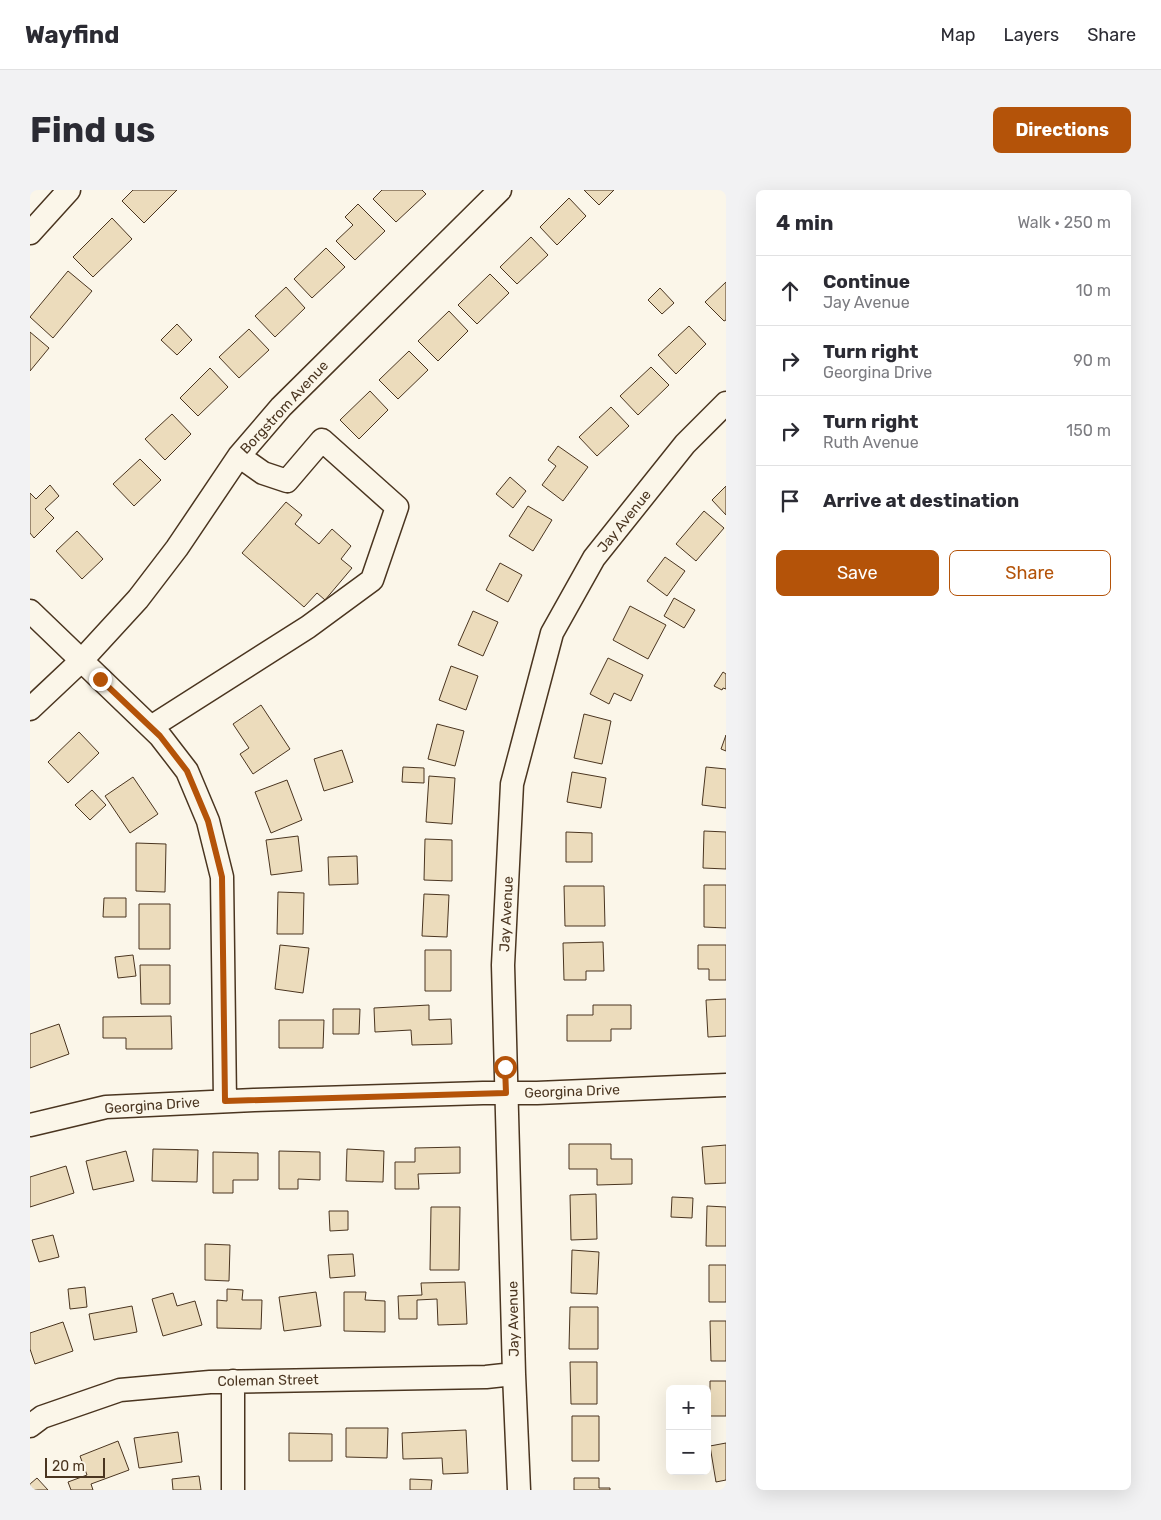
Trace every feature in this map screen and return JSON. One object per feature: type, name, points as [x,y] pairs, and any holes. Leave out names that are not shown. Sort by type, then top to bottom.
[{"type":"street","points":[[30,232],[69,190]]},
{"type":"street","name":"Borgstrom Avenue","points":[[30,709],[82,660],[138,599],[177,548],[239,456],[281,407],[500,190]]},
{"type":"street","name":"Jay Avenue","points":[[519,1490],[503,965],[512,784],[552,633],[594,558],[685,444],[726,403]]},
{"type":"street","points":[[151,727],[308,628],[372,580],[383,549],[396,507],[322,440],[287,481],[263,473],[239,456]]},
{"type":"street","points":[[30,611],[160,736],[187,771],[208,821],[222,877],[225,1101]]},
{"type":"street","name":"Georgina Drive","points":[[30,1125],[106,1107],[225,1101],[726,1085]]},
{"type":"street","name":"Coleman Street","points":[[30,1426],[42,1417],[120,1390],[233,1381],[486,1377],[514,1374]]},
{"type":"street","points":[[233,1381],[233,1490]]},
{"type":"building","points":[[133,190],[177,190],[144,223],[122,201]]},
{"type":"building","points":[[382,190],[422,190],[426,194],[396,222],[373,199]]},
{"type":"building","points":[[584,190],[614,190],[599,205]]},
{"type":"building","points":[[569,198],[586,216],[557,245],[540,227]]},
{"type":"building","points":[[358,204],[385,231],[355,260],[336,241],[353,225],[345,217]]},
{"type":"building","points":[[112,218],[132,239],[93,277],[73,257]]},
{"type":"building","points":[[531,237],[548,255],[517,284],[500,267]]},
{"type":"building","points":[[326,248],[345,267],[312,298],[294,279]]},
{"type":"building","points":[[68,271],[92,291],[53,338],[30,317]]},
{"type":"building","points":[[490,274],[509,293],[477,324],[458,305]]},
{"type":"building","points":[[726,282],[726,320],[724,321],[705,302]]},
{"type":"building","points":[[286,287],[305,308],[275,337],[255,316]]},
{"type":"building","points":[[660,288],[674,303],[662,314],[648,300]]},
{"type":"building","points":[[449,311],[468,331],[438,361],[418,341]]},
{"type":"building","points":[[177,324],[192,340],[177,355],[161,340]]},
{"type":"building","points":[[689,326],[706,344],[676,374],[658,355]]},
{"type":"building","points":[[249,329],[269,350],[239,378],[219,357]]},
{"type":"building","points":[[30,332],[49,348],[30,371]]},
{"type":"building","points":[[409,351],[428,370],[398,399],[379,380]]},
{"type":"building","points":[[651,367],[669,385],[638,415],[620,396]]},
{"type":"building","points":[[210,368],[228,387],[198,416],[180,398]]},
{"type":"building","points":[[370,391],[388,410],[359,439],[340,420]]},
{"type":"building","points":[[611,407],[629,426],[597,456],[579,437]]},
{"type":"building","points":[[172,414],[191,434],[165,460],[145,439]]},
{"type":"building","points":[[558,446],[588,467],[563,501],[542,485],[556,466],[548,460]]},
{"type":"building","points":[[140,459],[161,480],[134,506],[113,484]]},
{"type":"building","points":[[510,477],[526,491],[513,508],[496,494]]},
{"type":"building","points":[[50,485],[59,496],[45,509],[54,518],[34,538],[30,533],[30,493],[36,499]]},
{"type":"building","points":[[726,486],[726,515],[712,500]]},
{"type":"building","points":[[286,502],[302,515],[295,524],[319,544],[332,529],[351,546],[341,559],[352,568],[325,600],[317,593],[304,607],[242,553]]},
{"type":"building","points":[[528,506],[552,520],[533,551],[509,536]]},
{"type":"building","points":[[704,511],[724,528],[696,561],[676,544]]},
{"type":"building","points":[[77,531],[103,559],[82,579],[56,551]]},
{"type":"building","points":[[665,557],[685,571],[667,596],[647,581]]},
{"type":"building","points":[[500,563],[522,575],[508,602],[486,590]]},
{"type":"building","points":[[674,598],[695,610],[684,628],[664,616]]},
{"type":"building","points":[[630,606],[666,625],[648,659],[613,640]]},
{"type":"building","points":[[473,611],[498,622],[483,656],[458,645]]},
{"type":"building","points":[[608,658],[643,675],[631,701],[614,693],[609,704],[590,694]]},
{"type":"building","points":[[451,666],[478,676],[466,710],[439,700]]},
{"type":"building","points":[[723,672],[726,674],[726,689],[723,688],[722,690],[714,686]]},
{"type":"building","points":[[261,705],[290,749],[253,774],[240,754],[249,748],[233,724]]},
{"type":"building","points":[[584,714],[611,721],[602,764],[574,758]]},
{"type":"building","points":[[437,724],[464,731],[455,766],[428,759]]},
{"type":"building","points":[[79,732],[99,753],[68,783],[48,762]]},
{"type":"building","points":[[726,735],[726,751],[721,749]]},
{"type":"building","points":[[342,750],[353,782],[324,791],[314,759]]},
{"type":"building","points":[[403,767],[424,768],[424,783],[402,782]]},
{"type":"building","points":[[706,767],[726,769],[726,808],[702,805]]},
{"type":"building","points":[[572,772],[606,778],[601,808],[567,802]]},
{"type":"building","points":[[429,776],[455,778],[452,824],[426,822]]},
{"type":"building","points":[[133,777],[158,814],[130,833],[105,796]]},
{"type":"building","points":[[287,780],[302,820],[271,833],[255,792]]},
{"type":"building","points":[[92,790],[106,805],[90,820],[75,805]]},
{"type":"building","points":[[704,831],[726,832],[726,869],[703,868]]},
{"type":"building","points":[[566,832],[592,833],[592,862],[566,862]]},
{"type":"building","points":[[298,836],[302,871],[271,875],[266,840]]},
{"type":"building","points":[[425,839],[452,840],[452,881],[424,880]]},
{"type":"building","points":[[136,843],[166,844],[165,892],[136,891]]},
{"type":"building","points":[[357,856],[358,884],[329,885],[328,857]]},
{"type":"building","points":[[704,885],[726,885],[726,928],[704,927]]},
{"type":"building","points":[[564,886],[604,886],[605,926],[565,926]]},
{"type":"building","points":[[278,892],[304,893],[303,934],[277,934]]},
{"type":"building","points":[[424,894],[449,895],[447,937],[422,936]]},
{"type":"building","points":[[104,898],[126,898],[126,917],[103,917]]},
{"type":"building","points":[[139,904],[170,904],[170,949],[139,949]]},
{"type":"building","points":[[603,942],[604,971],[586,971],[586,980],[564,980],[563,943]]},
{"type":"building","points":[[280,945],[309,948],[303,993],[275,989]]},
{"type":"building","points":[[698,945],[726,945],[726,980],[709,980],[709,969],[698,969]]},
{"type":"building","points":[[425,950],[451,950],[451,991],[425,991]]},
{"type":"building","points":[[133,955],[136,976],[118,978],[115,957]]},
{"type":"building","points":[[140,965],[170,965],[170,1004],[141,1004]]},
{"type":"building","points":[[726,999],[726,1036],[708,1037],[706,1000]]},
{"type":"building","points":[[429,1005],[429,1020],[451,1019],[452,1044],[412,1045],[411,1030],[375,1032],[374,1008]]},
{"type":"building","points":[[593,1005],[631,1005],[631,1029],[611,1029],[611,1041],[567,1041],[567,1015],[593,1015]]},
{"type":"building","points":[[333,1009],[360,1009],[359,1034],[333,1034]]},
{"type":"building","points":[[171,1016],[172,1049],[126,1049],[126,1038],[103,1038],[103,1017]]},
{"type":"building","points":[[279,1020],[324,1020],[323,1048],[279,1048]]},
{"type":"building","points":[[59,1024],[69,1054],[30,1068],[30,1034]]},
{"type":"building","points":[[569,1144],[611,1144],[611,1159],[632,1159],[632,1184],[597,1185],[597,1169],[569,1169]]},
{"type":"building","points":[[726,1145],[726,1183],[705,1184],[702,1147]]},
{"type":"building","points":[[460,1147],[460,1173],[418,1174],[419,1189],[395,1189],[395,1162],[415,1162],[415,1148]]},
{"type":"building","points":[[153,1149],[198,1150],[197,1182],[152,1181]]},
{"type":"building","points":[[347,1149],[384,1151],[383,1182],[346,1181]]},
{"type":"building","points":[[126,1151],[134,1181],[93,1190],[86,1161]]},
{"type":"building","points":[[279,1151],[320,1152],[320,1180],[298,1179],[298,1189],[279,1189]]},
{"type":"building","points":[[213,1152],[258,1153],[258,1180],[233,1180],[233,1193],[213,1193]]},
{"type":"building","points":[[66,1166],[74,1193],[30,1207],[30,1177]]},
{"type":"building","points":[[596,1194],[597,1239],[571,1240],[570,1195]]},
{"type":"building","points":[[672,1197],[693,1198],[692,1218],[671,1217]]},
{"type":"building","points":[[707,1206],[726,1207],[726,1246],[706,1246]]},
{"type":"building","points":[[431,1207],[460,1207],[459,1270],[430,1270]]},
{"type":"building","points":[[329,1211],[348,1211],[348,1230],[330,1231]]},
{"type":"building","points":[[53,1235],[59,1257],[39,1262],[32,1240]]},
{"type":"building","points":[[205,1244],[230,1245],[229,1281],[205,1280]]},
{"type":"building","points":[[572,1250],[599,1252],[597,1294],[571,1293]]},
{"type":"building","points":[[353,1254],[355,1276],[330,1278],[328,1255]]},
{"type":"building","points":[[709,1265],[726,1265],[726,1302],[709,1302]]},
{"type":"building","points":[[465,1282],[467,1324],[438,1325],[437,1299],[417,1300],[417,1319],[399,1319],[398,1296],[422,1295],[421,1283]]},
{"type":"building","points":[[85,1287],[87,1307],[70,1309],[68,1289]]},
{"type":"building","points":[[227,1289],[243,1290],[242,1300],[262,1300],[261,1329],[217,1328],[217,1300],[227,1301]]},
{"type":"building","points":[[316,1292],[321,1326],[284,1331],[279,1297]]},
{"type":"building","points":[[344,1292],[366,1292],[365,1300],[385,1301],[385,1332],[344,1331]]},
{"type":"building","points":[[173,1293],[177,1306],[195,1301],[202,1325],[163,1336],[152,1299]]},
{"type":"building","points":[[132,1306],[137,1332],[94,1340],[89,1314]]},
{"type":"building","points":[[570,1307],[598,1307],[598,1349],[569,1349]]},
{"type":"building","points":[[710,1321],[726,1321],[726,1361],[711,1361]]},
{"type":"building","points":[[63,1322],[73,1351],[35,1364],[30,1349],[30,1333]]},
{"type":"building","points":[[570,1362],[597,1362],[597,1404],[571,1404]]},
{"type":"building","points":[[710,1381],[726,1381],[726,1416],[711,1416]]},
{"type":"building","points":[[572,1416],[599,1416],[599,1461],[572,1461]]},
{"type":"building","points":[[346,1428],[388,1428],[387,1458],[346,1457]]},
{"type":"building","points":[[466,1430],[468,1473],[443,1474],[442,1458],[403,1459],[402,1433]]},
{"type":"building","points":[[178,1432],[182,1462],[139,1468],[134,1438]]},
{"type":"building","points":[[289,1433],[332,1434],[332,1461],[289,1461]]},
{"type":"building","points":[[118,1441],[129,1470],[91,1484],[93,1490],[71,1490],[68,1482],[87,1475],[80,1456]]},
{"type":"building","points":[[726,1443],[726,1480],[716,1482],[711,1446]]},
{"type":"building","points":[[199,1476],[201,1490],[173,1490],[172,1479]]},
{"type":"building","points":[[37,1478],[48,1490],[30,1490],[30,1484]]},
{"type":"building","points":[[574,1478],[599,1478],[599,1488],[610,1488],[610,1490],[574,1490]]},
{"type":"building","points":[[410,1479],[432,1480],[431,1490],[410,1490]]},
{"type":"route","points":[[100,679],[160,736],[187,771],[208,821],[222,877],[225,1101],[506,1093],[505,1067]]}]
